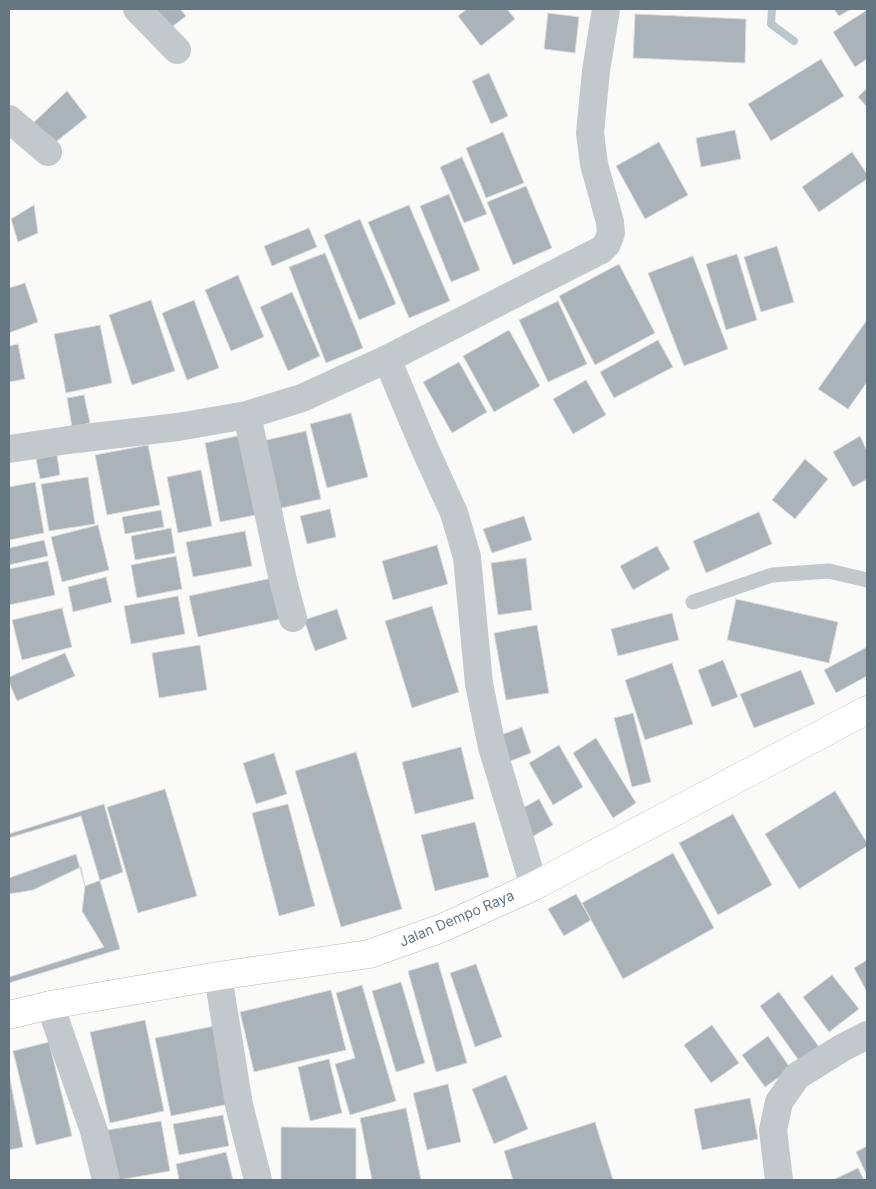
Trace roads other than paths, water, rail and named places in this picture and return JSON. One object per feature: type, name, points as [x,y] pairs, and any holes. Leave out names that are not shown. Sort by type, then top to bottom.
[{"type":"main road","name":"Jalan Dempo Raya","points":[[9,1015],[50,1005],[218,976],[370,954],[442,928],[534,886],[867,710]]},
{"type":"street","points":[[137,9],[177,50]]},
{"type":"street","points":[[9,449],[178,427],[247,415],[302,398],[387,359],[601,250],[607,244],[611,233],[610,222],[594,164],[590,133],[596,71],[606,9]]},
{"type":"street","points":[[9,119],[48,152]]},
{"type":"street","points":[[387,359],[454,513],[467,557],[479,684],[492,747],[534,886]]},
{"type":"street","points":[[247,415],[293,618]]},
{"type":"street","points":[[218,976],[240,1104],[258,1180]]},
{"type":"street","points":[[50,1005],[94,1131],[106,1180]]},
{"type":"street","points":[[779,1180],[774,1130],[779,1102],[797,1076],[842,1048],[867,1036]]},
{"type":"lane","points":[[693,602],[772,575],[829,571],[867,580]]},
{"type":"waterway","points":[[772,9],[771,24],[794,41]]}]
